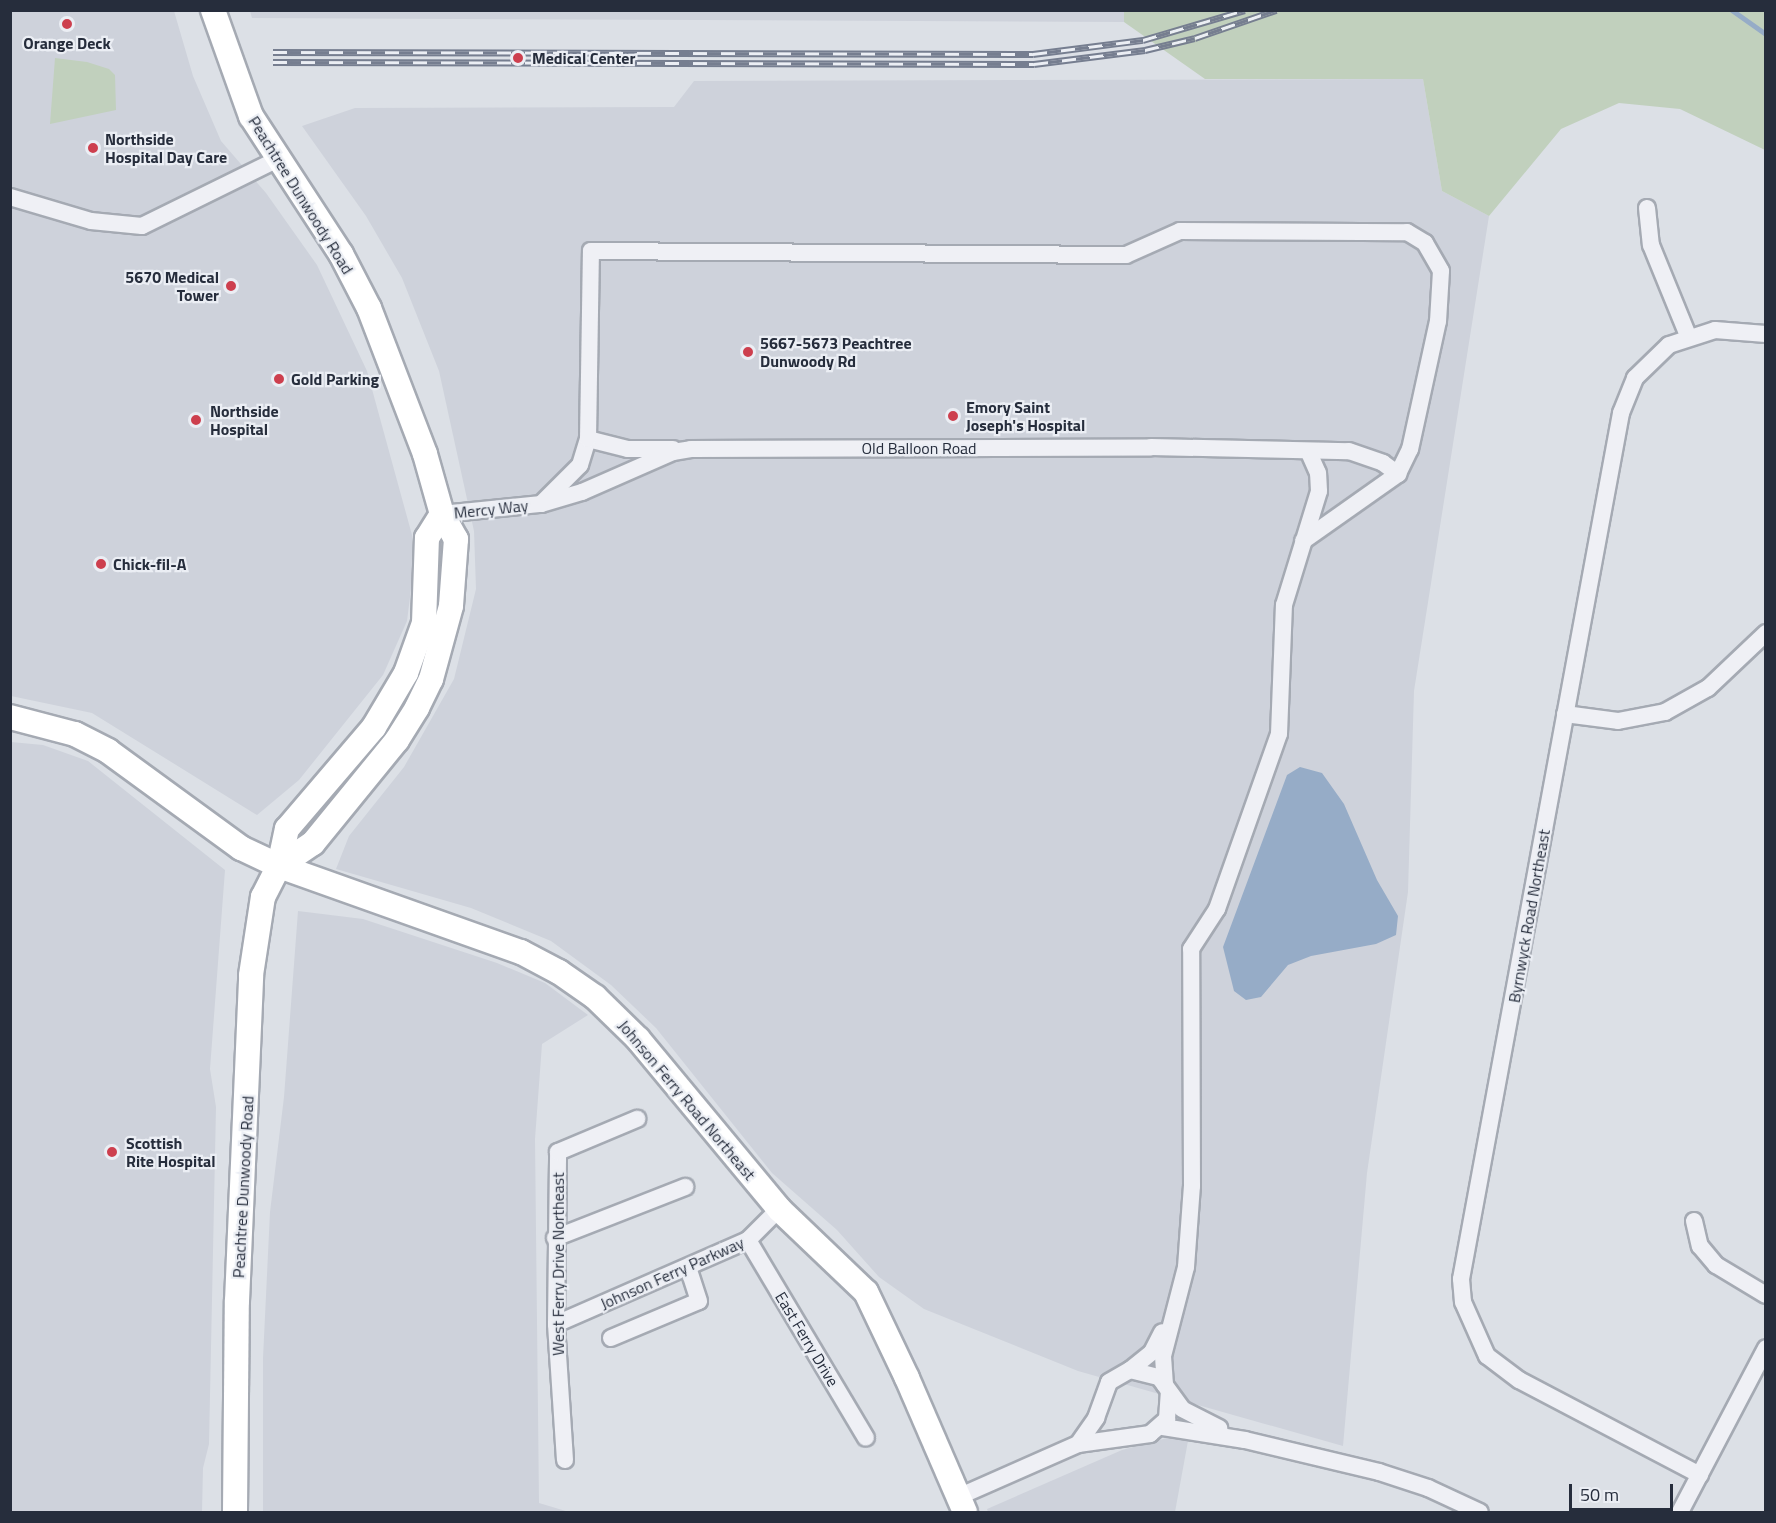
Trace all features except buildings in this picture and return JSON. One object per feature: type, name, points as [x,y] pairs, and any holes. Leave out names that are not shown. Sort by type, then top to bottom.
[{"type":"main road","name":"Peachtree Dunwoody Road","points":[[213,10],[251,116],[341,254],[369,308],[421,444],[442,514],[456,538],[455,576],[446,630],[426,689],[397,740],[313,843],[279,866],[263,897],[251,975],[237,1301],[235,1512]]},
{"type":"main road","name":"Johnson Ferry Road Northeast","points":[[10,717],[75,734],[108,751],[241,848],[279,866],[461,928],[559,972],[595,997],[638,1038],[779,1209],[866,1292],[907,1378],[961,1505]]},
{"type":"street","points":[[10,197],[91,221],[142,226],[278,159]]},
{"type":"street","points":[[1647,208],[1651,246],[1689,338]]},
{"type":"street","points":[[541,504],[580,465],[588,439],[591,251],[1126,255],[1180,231],[1379,229],[1417,237],[1438,260],[1441,270],[1438,321],[1410,449],[1398,474],[1303,541]]},
{"type":"street","name":"Byrnwyck Road Northeast","points":[[1700,1475],[1520,1380],[1487,1356],[1463,1302],[1461,1279],[1622,413],[1635,378],[1652,357],[1689,338],[1715,330],[1766,334]]},
{"type":"street","points":[[588,439],[628,448],[683,449]]},
{"type":"street","name":"Old Balloon Road","points":[[541,504],[582,492],[683,449],[1151,447],[1349,451],[1383,463],[1398,474]]},
{"type":"street","points":[[1163,1426],[1170,1411],[1163,1356],[1186,1267],[1192,1186],[1191,949],[1217,909],[1279,734],[1284,605],[1319,491],[1318,473],[1308,451]]},
{"type":"street","name":"Mercy Way","points":[[442,514],[541,504]]},
{"type":"street","points":[[1565,714],[1618,721],[1665,712],[1708,688],[1766,633]]},
{"type":"street","name":"West Ferry Drive Northeast","points":[[565,1460],[556,1324],[555,1238],[558,1152],[636,1119]]},
{"type":"street","points":[[555,1238],[685,1186]]},
{"type":"street","name":"Johnson Ferry Parkway","points":[[556,1324],[748,1240],[779,1209]]},
{"type":"street","points":[[1694,1221],[1700,1246],[1716,1265],[1766,1295]]},
{"type":"street","name":"East Ferry Drive","points":[[748,1240],[866,1438]]},
{"type":"street","points":[[611,1338],[699,1302],[688,1268]]},
{"type":"street","points":[[1078,1443],[1096,1418],[1109,1383],[1152,1352],[1175,1307]]},
{"type":"street","points":[[1680,1512],[1766,1348]]},
{"type":"street","points":[[1130,1370],[1151,1373],[1192,1417],[1245,1440]]},
{"type":"street","points":[[961,1505],[1078,1443],[1142,1436],[1163,1426],[1245,1440],[1379,1472],[1428,1488],[1480,1512]]},
{"type":"shaded area","points":[[1124,10],[1124,22],[252,18],[250,11]]},
{"type":"shaded area","name":"Northside Hospital","points":[[10,11],[174,11],[193,76],[221,141],[266,193],[317,265],[367,371],[412,535],[415,557],[407,621],[383,675],[299,780],[257,815],[92,713],[11,696]]},
{"type":"shaded area","points":[[1423,79],[1442,191],[1489,216],[1414,691],[1408,892],[1367,1173],[1343,1446],[1078,1371],[924,1309],[879,1277],[837,1230],[772,1173],[656,1028],[611,985],[551,941],[471,908],[336,869],[349,836],[404,767],[454,679],[476,589],[474,531],[439,371],[402,278],[366,216],[302,126],[355,108],[674,107],[694,81]]},
{"type":"shaded area","name":"Scottish Rite Hospital","points":[[11,742],[43,745],[88,761],[225,870],[210,1069],[216,1107],[209,1444],[203,1468],[202,1512],[11,1512]]},
{"type":"shaded area","points":[[298,911],[363,919],[497,963],[545,983],[588,1015],[542,1044],[535,1139],[539,1503],[569,1512],[263,1512],[263,1358],[270,1212],[284,1097]]},
{"type":"shaded area","points":[[1167,1438],[1188,1441],[1175,1512],[988,1512],[987,1509],[1122,1450]]},
{"type":"green space","points":[[1124,11],[1765,11],[1765,150],[1680,109],[1619,103],[1561,129],[1489,216],[1442,191],[1423,79],[1205,79],[1124,22]]},
{"type":"green space","points":[[55,58],[87,62],[109,69],[115,75],[116,110],[50,124]]},
{"type":"water","points":[[1300,767],[1322,773],[1344,804],[1377,880],[1398,916],[1396,935],[1376,944],[1311,956],[1288,965],[1261,997],[1246,1000],[1234,991],[1223,947],[1287,775]]},
{"type":"waterway","points":[[1732,10],[1766,34]]},
{"type":"railway","points":[[273,52],[1033,54],[1143,40],[1245,10]]},
{"type":"railway","points":[[273,62],[1034,64],[1145,50],[1195,38],[1276,10]]},
{"type":"place","name":"Orange Deck","points":[[67,24]]},
{"type":"place","name":"Medical Center","points":[[518,58]]},
{"type":"place","name":"Northside Hospital Day Care","points":[[93,148]]},
{"type":"place","name":"5670 Medical Tower","points":[[231,286]]},
{"type":"place","name":"5667-5673 Peachtree Dunwoody Rd","points":[[748,352]]},
{"type":"place","name":"Gold Parking","points":[[279,379]]},
{"type":"place","name":"Emory Saint Joseph's Hospital","points":[[953,416]]},
{"type":"place","name":"Northside Hospital","points":[[196,420]]},
{"type":"place","name":"Chick-fil-A","points":[[101,564]]},
{"type":"place","name":"Scottish Rite Hospital","points":[[112,1152]]}]
